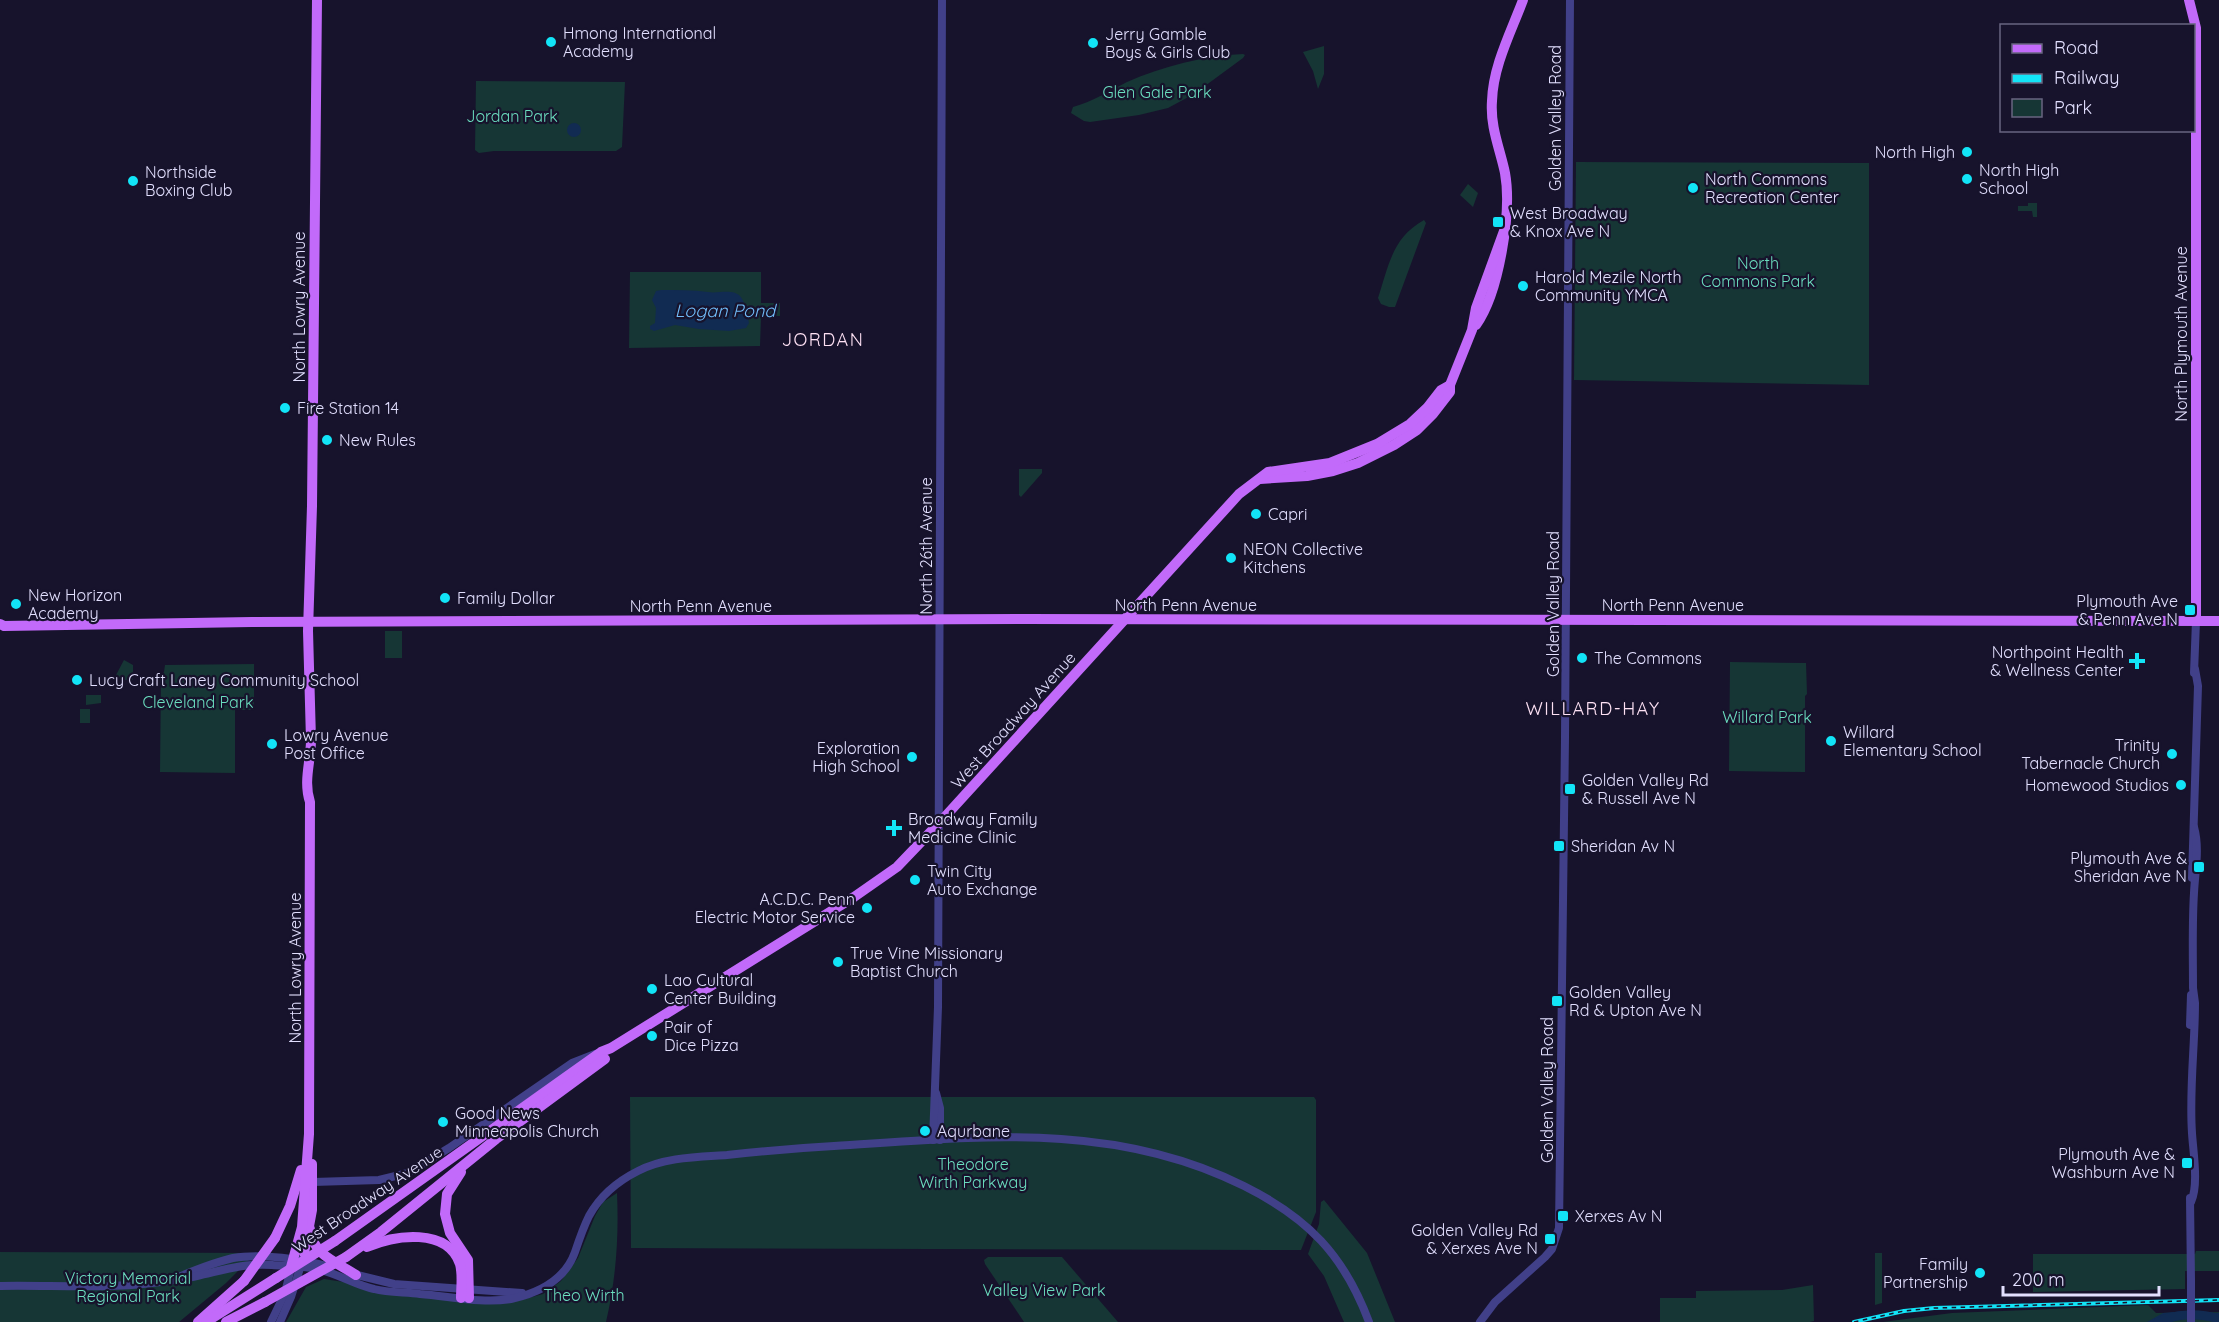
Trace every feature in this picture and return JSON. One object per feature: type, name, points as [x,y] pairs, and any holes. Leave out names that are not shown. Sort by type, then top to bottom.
[{"type":"main road","name":"North Lowry Avenue","points":[[297,1264],[309,1134],[310,802],[314,794],[314,764],[311,758],[309,621],[317,0]]},
{"type":"main road","name":"West Broadway Avenue","points":[[206,1322],[335,1242],[606,1050],[879,881],[904,860],[937,825],[1239,494],[1260,479],[1306,476],[1358,463],[1394,445],[1417,430],[1433,414],[1450,392],[1450,385],[1456,375],[1472,330],[1476,308],[1504,231],[1507,190],[1492,124],[1492,100],[1501,57],[1523,0]]},
{"type":"main road","name":"North Plymouth Avenue","points":[[2189,0],[2196,28],[2196,621]]},
{"type":"main road","name":"North Penn Avenue","points":[[0,623],[939,620],[2219,621]]},
{"type":"main road","name":"West Broadway Avenue","points":[[226,1322],[349,1255],[471,1158],[606,1058],[606,1050]]},
{"type":"main road","name":"North Lowry Avenue","points":[[297,1264],[310,1227],[313,1182],[309,1134]]},
{"type":"main road","points":[[198,1322],[244,1281],[275,1238],[296,1189],[309,1134]]},
{"type":"main road","points":[[465,1293],[468,1260],[448,1228],[445,1203],[449,1189],[471,1158]]},
{"type":"main road","points":[[310,1227],[312,1241],[324,1255],[356,1275]]},
{"type":"main road","points":[[349,1255],[377,1243],[395,1239],[433,1239],[444,1244],[454,1253],[460,1265],[465,1293]]},
{"type":"street","name":"North 26th Avenue","points":[[937,1140],[940,1108],[936,1093],[942,0]]},
{"type":"street","name":"Golden Valley Road","points":[[1480,1322],[1495,1302],[1552,1249],[1559,1228],[1570,0]]},
{"type":"street","name":"North Plymouth Avenue","points":[[2191,1322],[2189,1172],[2193,1049],[2190,1040],[2190,1021],[2193,988],[2194,892],[2191,856],[2194,827],[2195,732],[2192,707],[2196,621]]},
{"type":"street","name":"West Broadway Avenue","points":[[313,1182],[379,1180],[408,1173],[449,1148],[572,1063],[606,1050]]},
{"type":"street","points":[[297,1264],[320,1264],[394,1284],[504,1300],[533,1293],[555,1280],[568,1266],[588,1217],[603,1196],[623,1180],[652,1165],[686,1158],[791,1149],[937,1140],[1050,1138],[1100,1141],[1154,1151],[1198,1165],[1281,1207],[1312,1231],[1347,1274],[1369,1322]]},
{"type":"street","points":[[305,1192],[313,1182]]},
{"type":"street","points":[[0,1286],[137,1284],[174,1279],[213,1263],[236,1257],[266,1257],[319,1269],[376,1290],[465,1293]]},
{"type":"street","points":[[271,1322],[297,1264]]},
{"type":"street","points":[[280,1322],[287,1306],[297,1264]]},
{"type":"green space","points":[[1324,46],[1324,74],[1318,89],[1313,71],[1303,52]]},
{"type":"green space","name":"Glen Gale Park","points":[[1245,55],[1243,58],[1194,94],[1168,108],[1090,122],[1071,113],[1073,107],[1155,71],[1199,60]]},
{"type":"green space","name":"Jordan Park","points":[[476,81],[625,82],[622,147],[616,151],[479,153],[475,150]]},
{"type":"green space","name":"North Commons Park","points":[[1576,162],[1869,163],[1869,385],[1574,380]]},
{"type":"green space","points":[[1468,184],[1478,193],[1473,207],[1460,195]]},
{"type":"green space","points":[[2028,203],[2037,203],[2037,217],[2033,217],[2032,211],[2018,211],[2018,206],[2028,206]]},
{"type":"green space","points":[[1424,220],[1426,223],[1395,307],[1381,304],[1378,298],[1393,253],[1405,235]]},
{"type":"green space","points":[[630,272],[761,272],[761,303],[780,303],[780,316],[761,316],[760,346],[629,348]]},
{"type":"green space","points":[[1019,469],[1042,469],[1042,473],[1021,497],[1019,495]]},
{"type":"green space","points":[[385,631],[402,631],[402,658],[385,658]]},
{"type":"green space","points":[[124,660],[133,665],[133,680],[124,680],[116,675]]},
{"type":"green space","name":"Willard Park","points":[[1730,662],[1806,663],[1805,772],[1729,771]]},
{"type":"green space","name":"Cleveland Park","points":[[254,664],[254,710],[235,710],[235,773],[160,772],[161,676],[165,665]]},
{"type":"green space","points":[[86,695],[101,695],[101,703],[86,705]]},
{"type":"green space","points":[[80,709],[90,709],[90,723],[80,723]]},
{"type":"green space","name":"Theodore Wirth Parkway","points":[[630,1097],[1314,1097],[1316,1100],[1316,1212],[1301,1250],[631,1248]]},
{"type":"green space","name":"Theo Wirth","points":[[617,1193],[616,1258],[606,1322],[286,1322],[306,1287],[324,1279],[474,1302],[521,1300],[543,1294],[561,1281],[578,1258],[603,1202]]},
{"type":"green space","points":[[1324,1200],[1367,1253],[1395,1322],[1344,1322],[1324,1276],[1308,1254],[1319,1224],[1321,1202]]},
{"type":"green space","points":[[2196,1251],[2219,1251],[2219,1271],[2185,1271],[2185,1289],[2033,1292],[2033,1254],[2195,1254]]},
{"type":"green space","name":"Victory Memorial Regional Park","points":[[0,1252],[256,1253],[226,1283],[179,1322],[0,1322]]},
{"type":"green space","points":[[1875,1253],[1882,1253],[1882,1303],[1875,1305]]},
{"type":"green space","name":"Valley View Park","points":[[988,1257],[1062,1257],[1118,1322],[1024,1322],[985,1264],[984,1260]]},
{"type":"green space","points":[[1813,1285],[1814,1321],[1810,1322],[1660,1322],[1660,1298],[1696,1298],[1696,1291],[1782,1290]]},
{"type":"green space","points":[[2148,1305],[2156,1313],[2219,1312],[2219,1322],[1883,1322],[1952,1313]]},
{"type":"water","points":[[571,123],[577,123],[581,130],[577,137],[571,137],[567,133],[567,127]]},
{"type":"water","name":"Logan Pond","points":[[656,291],[737,294],[744,302],[749,323],[746,328],[729,331],[675,325],[654,331],[650,329],[650,326],[655,323],[656,308],[652,300]]},
{"type":"water","points":[[2185,1311],[2185,1319],[2171,1322],[2147,1322],[2163,1313]]},
{"type":"water","points":[[2197,1312],[2219,1313],[2219,1322],[2197,1318]]},
{"type":"waterway","points":[[2158,1322],[2188,1315],[2219,1319]]},
{"type":"railway","points":[[1854,1322],[1904,1311],[1934,1308],[2219,1300]]},
{"type":"place","name":"Hmong International Academy","points":[[551,42]]},
{"type":"place","name":"Jerry Gamble Boys & Girls Club","points":[[1093,43]]},
{"type":"place","name":"North High","points":[[1967,152]]},
{"type":"place","name":"North High School","points":[[1967,179]]},
{"type":"place","name":"Northside Boxing Club","points":[[133,181]]},
{"type":"place","name":"North Commons Recreation Center","points":[[1693,188]]},
{"type":"place","name":"West Broadway & Knox Ave N","points":[[1498,222]]},
{"type":"place","name":"Harold Mezile North Community YMCA","points":[[1523,286]]},
{"type":"place","name":"Fire Station 14","points":[[285,408]]},
{"type":"place","name":"New Rules","points":[[327,440]]},
{"type":"place","name":"Capri","points":[[1256,514]]},
{"type":"place","name":"NEON Collective Kitchens","points":[[1231,558]]},
{"type":"place","name":"Family Dollar","points":[[445,598]]},
{"type":"place","name":"New Horizon Academy","points":[[16,604]]},
{"type":"place","name":"Plymouth Ave & Penn Ave N","points":[[2190,610]]},
{"type":"place","name":"The Commons","points":[[1582,658]]},
{"type":"place","name":"Northpoint Health & Wellness Center","points":[[2137,661]]},
{"type":"place","name":"Lucy Craft Laney Community School","points":[[77,680]]},
{"type":"place","name":"Willard Elementary School","points":[[1831,741]]},
{"type":"place","name":"Lowry Avenue Post Office","points":[[272,744]]},
{"type":"place","name":"Trinity Tabernacle Church","points":[[2172,754]]},
{"type":"place","name":"Exploration High School","points":[[912,757]]},
{"type":"place","name":"Homewood Studios","points":[[2181,785]]},
{"type":"place","name":"Golden Valley Rd & Russell Ave N","points":[[1570,789]]},
{"type":"place","name":"Broadway Family Medicine Clinic","points":[[894,828]]},
{"type":"place","name":"Sheridan Av N","points":[[1559,846]]},
{"type":"place","name":"Plymouth Ave & Sheridan Ave N","points":[[2199,867]]},
{"type":"place","name":"Twin City Auto Exchange","points":[[915,880]]},
{"type":"place","name":"A.C.D.C. Penn Electric Motor Service","points":[[867,908]]},
{"type":"place","name":"True Vine Missionary Baptist Church","points":[[838,962]]},
{"type":"place","name":"Lao Cultural Center Building","points":[[652,989]]},
{"type":"place","name":"Golden Valley Rd & Upton Ave N","points":[[1557,1001]]},
{"type":"place","name":"Pair of Dice Pizza","points":[[652,1036]]},
{"type":"place","name":"Good News Minneapolis Church","points":[[443,1122]]},
{"type":"place","name":"Aqurbane","points":[[925,1131]]},
{"type":"place","name":"Plymouth Ave & Washburn Ave N","points":[[2187,1163]]},
{"type":"place","name":"Xerxes Av N","points":[[1563,1216]]},
{"type":"place","name":"Golden Valley Rd & Xerxes Ave N","points":[[1550,1239]]},
{"type":"place","name":"Family Partnership","points":[[1980,1273]]},
{"type":"district","name":"JORDAN","points":[[823,340]]},
{"type":"district","name":"WILLARD-HAY","points":[[1593,709]]}]
